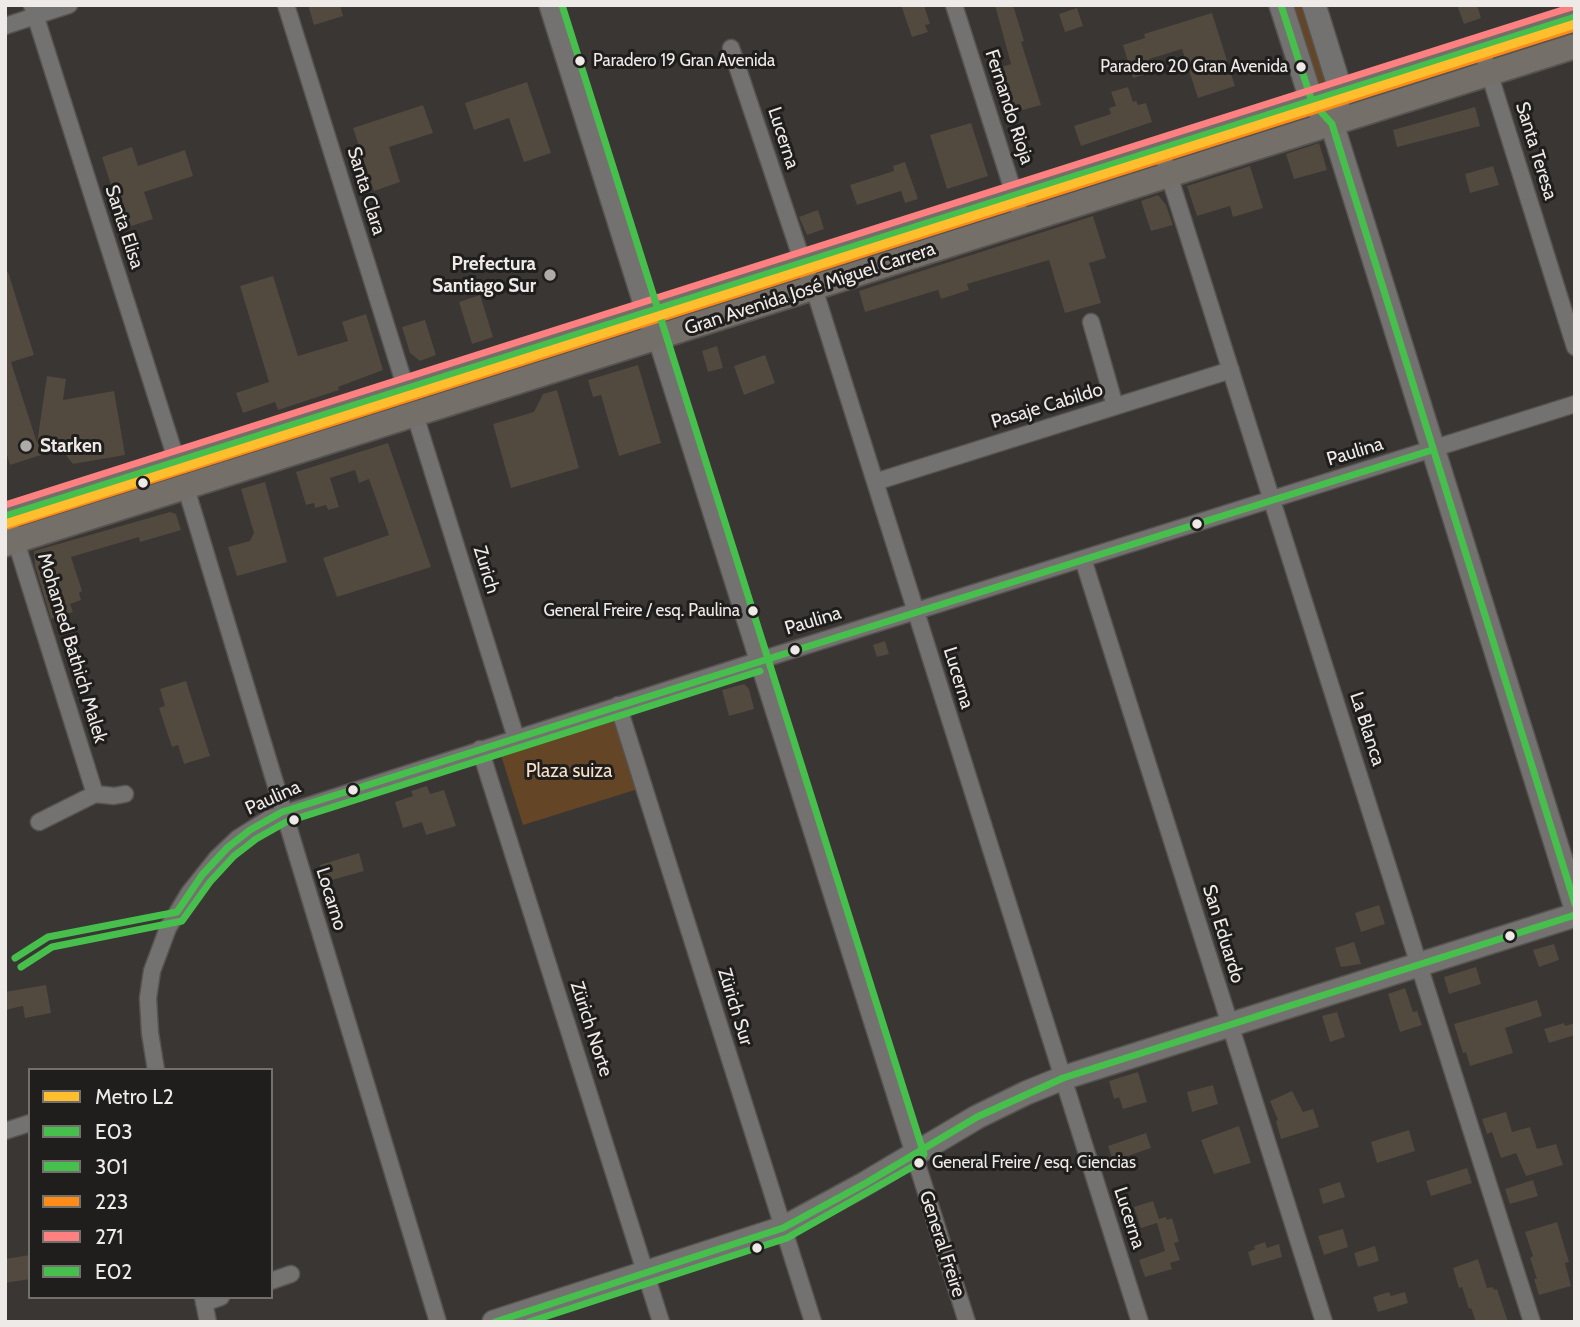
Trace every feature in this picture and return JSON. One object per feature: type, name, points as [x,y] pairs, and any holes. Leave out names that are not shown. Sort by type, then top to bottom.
[{"type":"main road","name":"Gran Avenida José Miguel Carrera","points":[[7,516],[1575,17]]},
{"type":"main road","name":"Gran Avenida José Miguel Carrera","points":[[11,543],[1575,46]]},
{"type":"main road","points":[[177,461],[195,485]]},
{"type":"street","points":[[5,26],[33,11],[69,5]]},
{"type":"street","name":"Santa Clara","points":[[286,5],[406,389]]},
{"type":"street","name":"General Freire","points":[[551,5],[967,1322]]},
{"type":"street","name":"Fernando Rioja","points":[[954,5],[1023,222]]},
{"type":"street","points":[[1281,5],[1312,102],[1332,124],[1575,905]]},
{"type":"street","points":[[1314,5],[1340,92],[1332,124]]},
{"type":"street","name":"Santa Elisa","points":[[33,11],[177,461]]},
{"type":"street","name":"Santa Teresa","points":[[1482,47],[1575,347]]},
{"type":"street","name":"Lucerna","points":[[732,48],[803,263],[814,288],[1140,1322]]},
{"type":"street","name":"La Blanca","points":[[1161,150],[1532,1322]]},
{"type":"street","points":[[1091,322],[1115,406]]},
{"type":"street","name":"Pasaje Cabildo","points":[[875,482],[1231,370]]},
{"type":"street","name":"Paulina","points":[[156,1068],[148,998],[155,962],[168,928],[186,897],[217,858],[250,830],[282,812],[1575,404]]},
{"type":"street","name":"Zurich","points":[[415,415],[516,738]]},
{"type":"street","name":"Locarno","points":[[195,485],[282,812],[438,1322]]},
{"type":"street","name":"Mohamed Bathich Malek","points":[[7,516],[11,543],[96,794]]},
{"type":"street","name":"San Eduardo","points":[[1083,559],[1324,1322]]},
{"type":"street","name":"Zürich Sur","points":[[618,705],[813,1322]]},
{"type":"street","name":"Zürich Norte","points":[[480,749],[661,1322]]},
{"type":"street","points":[[39,822],[96,794],[125,794]]},
{"type":"street","points":[[495,1322],[783,1228],[995,1108],[1063,1078],[1575,915]]},
{"type":"street","points":[[5,1131],[28,1124]]},
{"type":"street","points":[[273,1280],[291,1274]]},
{"type":"street","points":[[203,1300],[208,1322]]},
{"type":"green space","points":[[1290,5],[1309,5],[1335,86],[1318,92]]},
{"type":"green space","name":"Plaza suiza","points":[[614,716],[638,789],[523,825],[500,752]]},
{"type":"building","points":[[308,5],[340,5],[343,16],[314,25]]},
{"type":"building","points":[[901,5],[924,5],[930,24],[925,25],[928,32],[912,37]]},
{"type":"building","points":[[995,5],[1013,5],[1024,41],[1021,42],[1041,105],[1012,113],[999,68],[1011,64]]},
{"type":"building","points":[[1457,5],[1477,5],[1481,18],[1464,24]]},
{"type":"building","points":[[1077,8],[1083,26],[1065,32],[1059,14]]},
{"type":"building","points":[[1212,13],[1235,86],[1198,98],[1182,49],[1149,59],[1153,72],[1133,78],[1123,45],[1145,38],[1144,34]]},
{"type":"building","points":[[527,82],[551,153],[524,162],[509,118],[474,130],[465,103]]},
{"type":"building","points":[[1128,87],[1133,102],[1136,101],[1138,105],[1146,103],[1152,122],[1081,146],[1074,126],[1111,114],[1109,108],[1116,106],[1111,92]]},
{"type":"building","points":[[423,105],[433,133],[389,147],[400,182],[374,191],[353,128]]},
{"type":"building","points":[[1475,107],[1480,126],[1397,147],[1393,130]]},
{"type":"building","points":[[971,123],[988,176],[947,189],[930,135]]},
{"type":"building","points":[[1319,143],[1327,170],[1294,179],[1286,154]]},
{"type":"building","points":[[132,147],[138,166],[185,150],[193,176],[144,192],[153,219],[125,228],[102,157]]},
{"type":"building","points":[[905,162],[918,199],[905,203],[901,191],[857,205],[850,185],[894,171],[893,166]]},
{"type":"building","points":[[1250,166],[1263,208],[1233,217],[1230,206],[1197,216],[1187,186]]},
{"type":"building","points":[[1493,166],[1499,185],[1470,193],[1465,174]]},
{"type":"building","points":[[1158,195],[1166,205],[1173,225],[1151,231],[1141,201]]},
{"type":"building","points":[[818,210],[824,229],[807,235],[799,217]]},
{"type":"building","points":[[1093,216],[1106,258],[1089,263],[1101,303],[1065,313],[1049,260],[967,284],[969,290],[941,299],[938,290],[865,312],[859,291]]},
{"type":"building","points":[[5,272],[8,272],[34,355],[11,362],[37,443],[47,376],[66,379],[63,400],[114,391],[125,455],[73,464],[61,449],[40,453],[41,455],[10,465],[5,448]]},
{"type":"building","points":[[273,276],[298,356],[348,341],[342,322],[366,314],[383,370],[338,387],[339,390],[278,410],[275,402],[243,413],[236,393],[269,382],[240,286]]},
{"type":"building","points":[[480,295],[493,337],[472,344],[459,302]]},
{"type":"building","points":[[425,320],[436,355],[420,361],[410,353],[402,327]]},
{"type":"building","points":[[717,346],[723,368],[708,372],[702,351]]},
{"type":"building","points":[[765,355],[775,383],[744,395],[734,366]]},
{"type":"building","points":[[638,365],[661,443],[619,456],[601,395],[593,397],[588,380]]},
{"type":"building","points":[[557,390],[579,468],[511,488],[493,424],[534,412],[543,394]]},
{"type":"building","points":[[388,443],[431,567],[337,597],[323,558],[389,535],[369,479],[359,483],[355,470],[330,478],[339,507],[328,510],[326,505],[315,508],[314,503],[306,505],[296,472]]},
{"type":"building","points":[[265,482],[287,562],[237,576],[228,547],[250,541],[254,533],[241,489]]},
{"type":"building","points":[[170,512],[176,514],[181,530],[140,542],[139,537],[71,557],[82,591],[79,593],[81,600],[70,604],[73,612],[51,619],[35,566],[34,551]]},
{"type":"building","points":[[885,641],[889,654],[877,657],[873,645]]},
{"type":"building","points":[[186,681],[210,756],[184,764],[178,745],[172,747],[159,708],[165,706],[160,689]]},
{"type":"building","points":[[744,684],[749,689],[754,709],[729,716],[722,690]]},
{"type":"building","points":[[427,786],[430,794],[444,790],[456,826],[426,835],[422,822],[403,828],[395,802],[413,796],[411,791]]},
{"type":"building","points":[[359,853],[364,871],[325,882],[320,865]]},
{"type":"building","points":[[1379,905],[1385,924],[1361,932],[1355,913]]},
{"type":"building","points":[[1354,942],[1361,964],[1341,967],[1335,948]]},
{"type":"building","points":[[1554,944],[1559,960],[1539,967],[1533,950]]},
{"type":"building","points":[[1476,967],[1481,984],[1449,994],[1444,977]]},
{"type":"building","points":[[46,985],[51,1013],[25,1018],[23,1006],[5,1010],[5,992]]},
{"type":"building","points":[[1405,988],[1413,1012],[1417,1011],[1422,1025],[1400,1032],[1388,994]]},
{"type":"building","points":[[1537,1000],[1542,1016],[1505,1028],[1513,1053],[1470,1066],[1454,1024]]},
{"type":"building","points":[[1337,1012],[1345,1037],[1330,1042],[1322,1016]]},
{"type":"building","points":[[1564,1023],[1565,1026],[1575,1023],[1575,1035],[1549,1043],[1544,1029]]},
{"type":"building","points":[[1138,1072],[1147,1102],[1123,1109],[1119,1097],[1114,1099],[1109,1081]]},
{"type":"building","points":[[1213,1085],[1218,1104],[1192,1112],[1187,1092]]},
{"type":"building","points":[[1292,1091],[1303,1112],[1313,1109],[1319,1127],[1281,1139],[1276,1121],[1278,1120],[1270,1101]]},
{"type":"building","points":[[1506,1112],[1512,1132],[1530,1127],[1537,1149],[1556,1144],[1563,1165],[1526,1176],[1516,1153],[1501,1158],[1492,1132],[1487,1134],[1482,1119]]},
{"type":"building","points":[[1239,1126],[1251,1163],[1214,1174],[1201,1140]]},
{"type":"building","points":[[1409,1130],[1415,1151],[1377,1163],[1371,1142]]},
{"type":"building","points":[[1146,1133],[1151,1148],[1113,1161],[1108,1146]]},
{"type":"building","points":[[1467,1168],[1472,1183],[1431,1196],[1426,1181]]},
{"type":"building","points":[[1533,1180],[1538,1196],[1510,1204],[1505,1189]]},
{"type":"building","points":[[1340,1182],[1345,1197],[1323,1204],[1319,1189]]},
{"type":"building","points":[[1153,1201],[1159,1219],[1172,1218],[1179,1242],[1174,1243],[1180,1260],[1170,1263],[1172,1269],[1145,1277],[1139,1260],[1165,1251],[1157,1223],[1141,1228],[1134,1207]]},
{"type":"building","points":[[1557,1222],[1569,1262],[1565,1263],[1571,1286],[1539,1295],[1530,1258],[1533,1256],[1525,1232]]},
{"type":"building","points":[[1343,1229],[1348,1247],[1324,1255],[1318,1236]]},
{"type":"building","points":[[1265,1242],[1267,1248],[1279,1244],[1282,1257],[1252,1266],[1248,1252],[1255,1249],[1254,1246]]},
{"type":"building","points":[[1375,1246],[1379,1261],[1358,1267],[1354,1253]]},
{"type":"building","points":[[28,1255],[28,1279],[5,1283],[5,1259]]},
{"type":"building","points":[[1478,1259],[1487,1288],[1497,1289],[1508,1322],[1476,1322],[1462,1287],[1459,1288],[1453,1268]]},
{"type":"building","points":[[1389,1292],[1391,1296],[1405,1292],[1408,1303],[1378,1312],[1373,1297]]},
{"type":"metro line","name":"L2","points":[[5,524],[1575,24]]},
{"type":"transit line","name":"E02","points":[[529,1322],[787,1238],[919,1163],[924,1154],[562,5]]},
{"type":"transit line","name":"E03","points":[[1281,5],[1312,102],[1332,124],[1575,904]]},
{"type":"transit line","name":"271","points":[[5,505],[1572,7]]},
{"type":"transit line","name":"301","points":[[5,516],[1575,17]]},
{"type":"transit line","name":"223","points":[[8,526],[1575,28]]},
{"type":"transit line","name":"E03","points":[[15,958],[48,937],[177,912],[202,875],[227,848],[250,830],[282,812],[1432,450]]},
{"type":"transit line","name":"E02","points":[[21,967],[52,947],[182,921],[210,882],[234,856],[256,839],[286,822],[760,671]]},
{"type":"transit line","name":"E03","points":[[495,1322],[783,1228],[866,1183],[977,1117],[1063,1078],[1575,915]]},
{"type":"place","name":"Paradero 19 Gran Avenida","points":[[580,61]]},
{"type":"place","name":"Paradero 20 Gran Avenida","points":[[1301,67]]},
{"type":"place","name":"Prefectura Santiago Sur","points":[[550,275]]},
{"type":"place","name":"Starken","points":[[26,446]]},
{"type":"place","name":"General Freire / esq. Paulina","points":[[753,611]]},
{"type":"place","name":"General Freire / esq. Ciencias","points":[[919,1163]]}]
